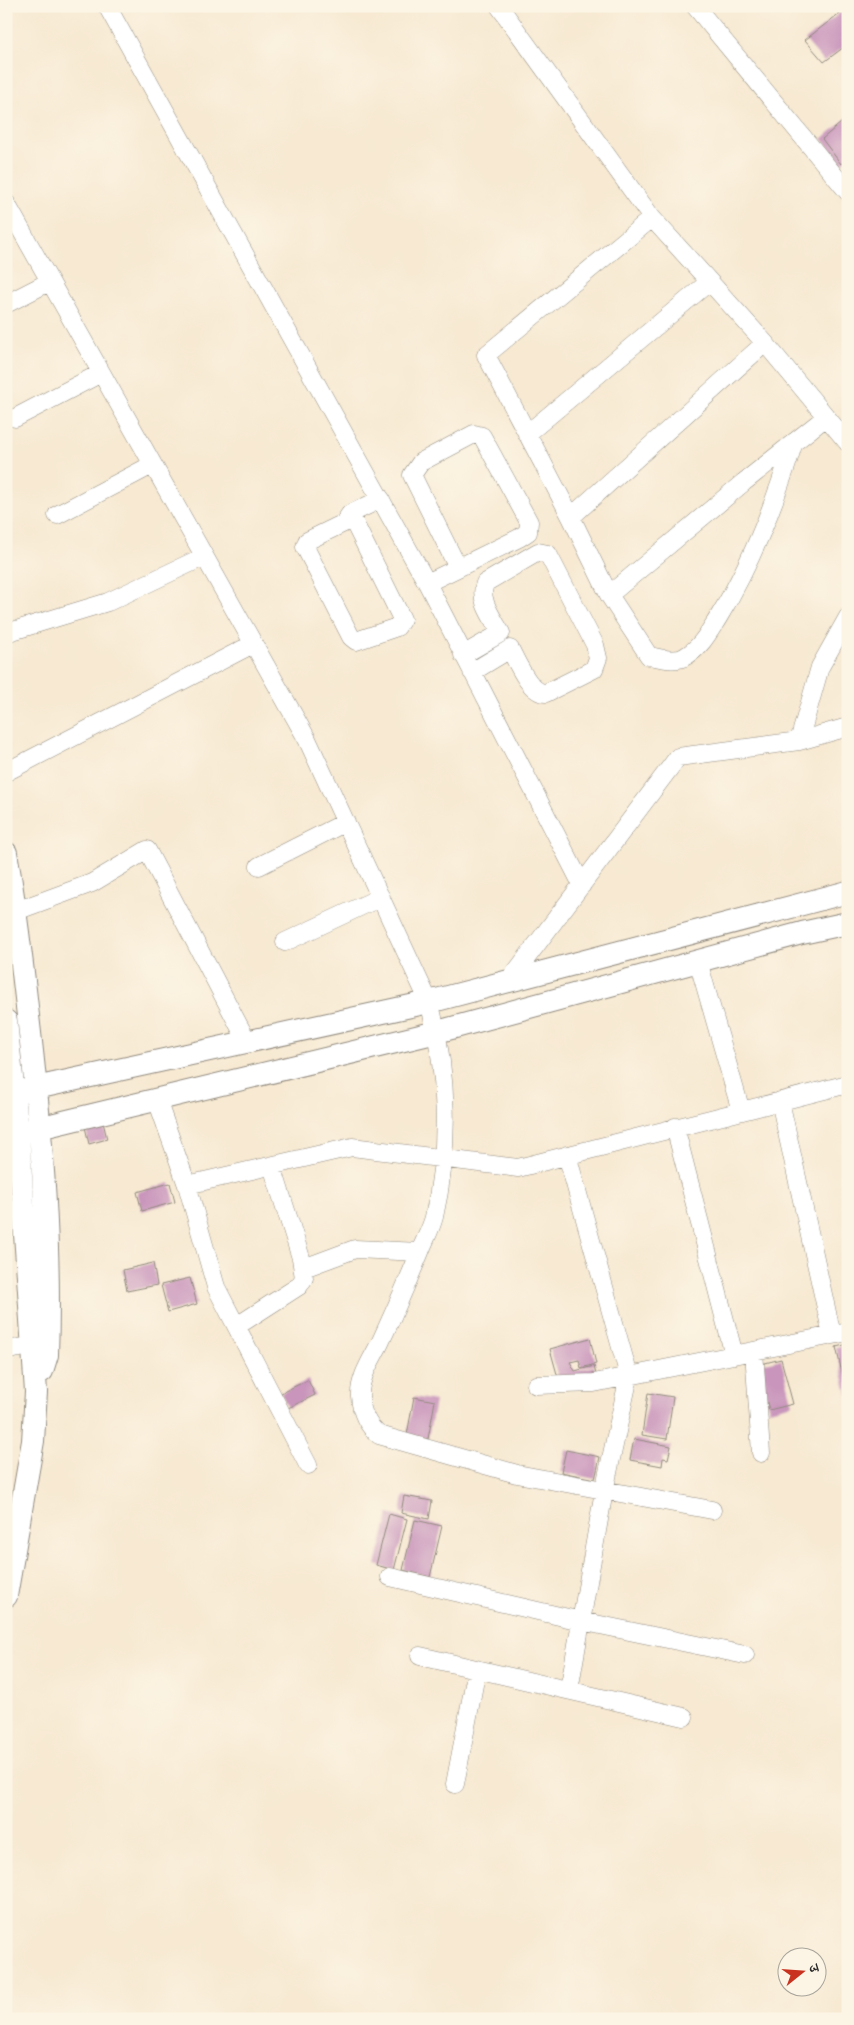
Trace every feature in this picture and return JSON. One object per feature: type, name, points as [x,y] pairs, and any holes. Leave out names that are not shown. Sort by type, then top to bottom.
[{"type":"street","points":[[107,6],[427,583],[582,884]]},
{"type":"street","points":[[499,6],[652,218],[765,343],[848,443]]},
{"type":"street","points":[[695,6],[848,192]]},
{"type":"street","points":[[6,204],[307,739],[429,1002],[437,1032],[445,1096],[442,1157],[434,1218],[364,1376],[360,1395],[369,1428],[379,1435],[516,1474],[712,1510]]},
{"type":"street","points":[[652,218],[486,355],[609,595],[649,656],[669,660],[685,657],[702,642],[727,603],[754,552],[776,500],[794,442]]},
{"type":"street","points":[[6,304],[49,282]]},
{"type":"street","points":[[528,434],[709,282]]},
{"type":"street","points":[[571,518],[765,343]]},
{"type":"street","points":[[15,418],[101,374]]},
{"type":"street","points":[[609,595],[826,417]]},
{"type":"street","points":[[427,583],[458,568],[519,538],[528,532],[529,522],[482,436],[474,434],[421,462],[412,475],[458,568]]},
{"type":"street","points":[[56,514],[152,465]]},
{"type":"street","points":[[350,514],[402,618],[398,627],[356,641],[351,637],[305,548],[307,541],[344,523],[350,514],[381,499]]},
{"type":"street","points":[[538,552],[548,554],[594,645],[598,658],[596,665],[594,669],[541,694],[534,689],[501,632],[484,600],[482,590],[485,583],[538,552]]},
{"type":"street","points":[[6,633],[108,602],[203,557]]},
{"type":"street","points":[[799,741],[820,667],[848,617]]},
{"type":"street","points":[[463,655],[501,632]]},
{"type":"street","points":[[6,772],[253,644]]},
{"type":"street","points":[[472,672],[510,649]]},
{"type":"street","points":[[510,981],[678,757],[799,741],[848,727]]},
{"type":"street","points":[[259,866],[346,822]]},
{"type":"street","points":[[16,911],[92,883],[147,850],[248,1043]]},
{"type":"street","points":[[6,853],[16,911],[36,1088],[48,1250],[37,1348],[33,1441],[6,1596]]},
{"type":"street","points":[[10,1093],[248,1043],[429,1002],[848,892]]},
{"type":"street","points":[[285,942],[380,897]]},
{"type":"street","points":[[12,1134],[437,1032],[698,961],[848,924]]},
{"type":"street","points":[[698,961],[741,1111]]},
{"type":"street","points":[[6,1021],[12,1134],[37,1348]]},
{"type":"street","points":[[159,1061],[165,1098],[216,1287],[308,1465]]},
{"type":"street","points":[[187,1185],[352,1147],[518,1168],[848,1084]]},
{"type":"street","points":[[536,1385],[594,1383],[840,1334],[780,1101]]},
{"type":"street","points":[[675,1128],[734,1355]]},
{"type":"street","points":[[567,1155],[629,1376],[604,1491],[568,1690]]},
{"type":"street","points":[[237,1326],[299,1286],[304,1278],[304,1268],[272,1166]]},
{"type":"street","points":[[304,1268],[355,1249],[420,1252]]},
{"type":"street","points":[[6,1350],[37,1348]]},
{"type":"street","points":[[754,1351],[761,1453]]},
{"type":"street","points":[[390,1577],[581,1621],[745,1655]]},
{"type":"street","points":[[420,1656],[684,1717]]},
{"type":"street","points":[[455,1784],[477,1669]]},
{"type":"building","points":[[845,9],[848,13],[848,44],[824,62],[805,40]]},
{"type":"building","points":[[848,117],[848,158],[841,164],[822,139]]},
{"type":"building","points":[[103,1122],[107,1139],[89,1144],[85,1127]]},
{"type":"building","points":[[170,1183],[175,1202],[142,1211],[137,1192]]},
{"type":"building","points":[[153,1263],[157,1285],[127,1291],[123,1270]]},
{"type":"building","points":[[190,1278],[197,1304],[168,1312],[161,1285]]},
{"type":"building","points":[[590,1338],[596,1364],[581,1368],[579,1360],[570,1362],[575,1371],[594,1366],[596,1375],[560,1385],[550,1349]]},
{"type":"building","points":[[848,1344],[848,1394],[847,1394],[836,1347]]},
{"type":"building","points":[[781,1359],[793,1404],[769,1410],[757,1365]]},
{"type":"building","points":[[308,1380],[315,1395],[288,1408],[281,1393]]},
{"type":"building","points":[[648,1393],[673,1397],[667,1439],[642,1435]]},
{"type":"building","points":[[414,1397],[435,1401],[428,1439],[407,1435]]},
{"type":"building","points":[[634,1439],[671,1446],[668,1459],[663,1458],[662,1466],[630,1460]]},
{"type":"building","points":[[566,1450],[600,1457],[595,1479],[561,1472]]},
{"type":"building","points":[[404,1496],[432,1501],[429,1519],[401,1513]]},
{"type":"building","points":[[389,1514],[407,1519],[394,1570],[376,1565]]},
{"type":"building","points":[[415,1520],[442,1526],[430,1577],[403,1570]]}]
